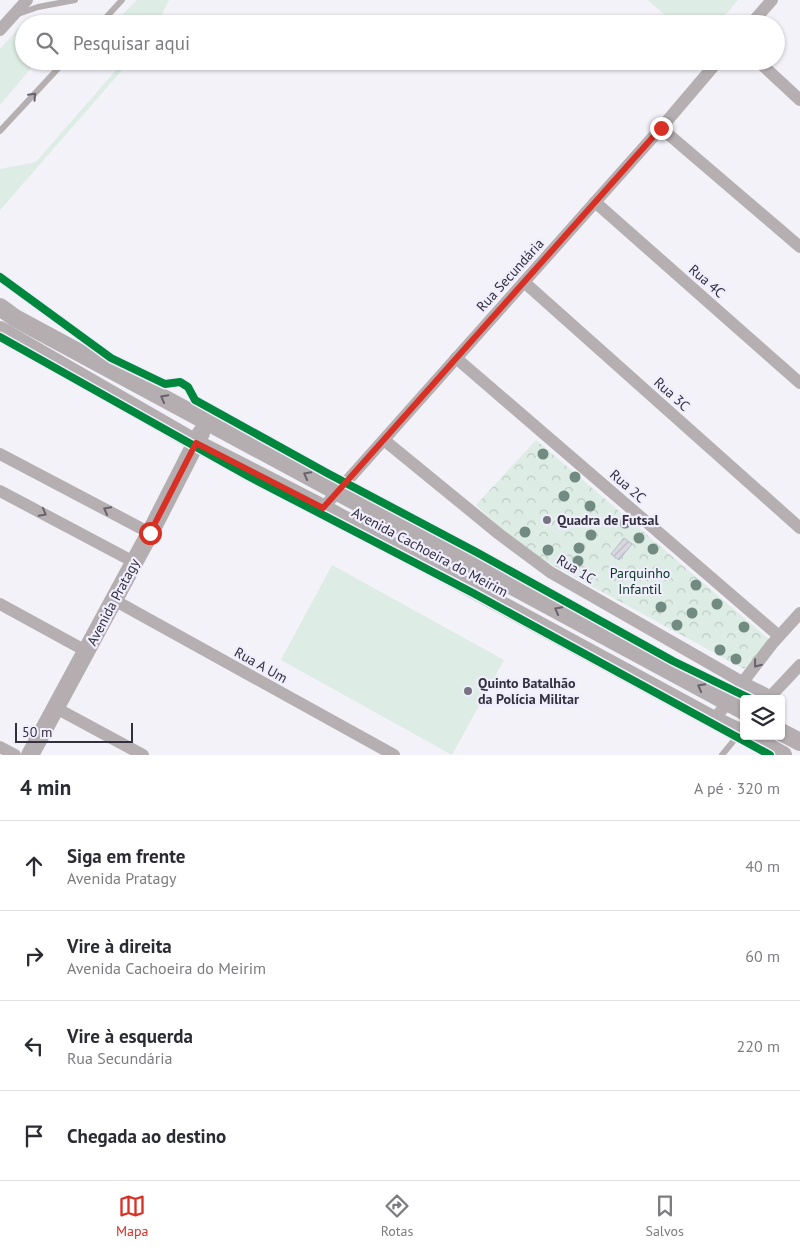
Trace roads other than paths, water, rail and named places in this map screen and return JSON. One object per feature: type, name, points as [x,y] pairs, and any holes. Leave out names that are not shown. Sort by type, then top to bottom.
[{"type":"street","points":[[0,30],[27,0]]},
{"type":"street","points":[[758,15],[772,0]]},
{"type":"street","name":"Rua Secundária","points":[[323,508],[710,70]]},
{"type":"street","points":[[768,70],[800,100]]},
{"type":"street","points":[[661,128],[800,247]]},
{"type":"street","name":"Rua 4C","points":[[595,202],[800,383]]},
{"type":"street","name":"Rua 3C","points":[[524,282],[800,528]]},
{"type":"street","name":"Avenida Cachoeira do Meirim","points":[[0,307],[15,318],[740,709]]},
{"type":"street","points":[[2,336],[15,318]]},
{"type":"street","name":"Avenida Cachoeira do Meirim","points":[[2,336],[196,443],[323,508],[714,720],[740,731]]},
{"type":"street","name":"Rua 2C","points":[[456,358],[779,636]]},
{"type":"street","name":"Avenida Pratagy","points":[[30,755],[150,533],[207,421]]},
{"type":"street","name":"Rua 1C","points":[[384,440],[550,572],[764,695]]},
{"type":"street","points":[[0,454],[150,533]]},
{"type":"street","points":[[0,490],[134,562]]},
{"type":"street","name":"Rua A Um","points":[[114,600],[394,755]]},
{"type":"street","points":[[0,604],[86,651]]},
{"type":"street","points":[[714,720],[742,682],[800,613]]},
{"type":"street","points":[[772,695],[798,670]]},
{"type":"street","points":[[56,708],[143,755]]},
{"type":"street","points":[[785,734],[800,742]]},
{"type":"street","name":"Avenida Cachoeira do Meirim","points":[[756,740],[783,755]]},
{"type":"street","points":[[0,747],[15,755]]},
{"type":"lane","points":[[16,15],[38,7],[74,0]]},
{"type":"lane","points":[[108,15],[122,0]]},
{"type":"lane","points":[[0,132],[57,70]]},
{"type":"lane","points":[[722,755],[740,737]]},
{"type":"place","name":"Quadra de Futsal","points":[[547,520]]},
{"type":"place","name":"Quinto Batalhão da Polícia Militar","points":[[468,691]]},
{"type":"park label","name":"Parquinho Infantil","points":[[640,582]]}]
